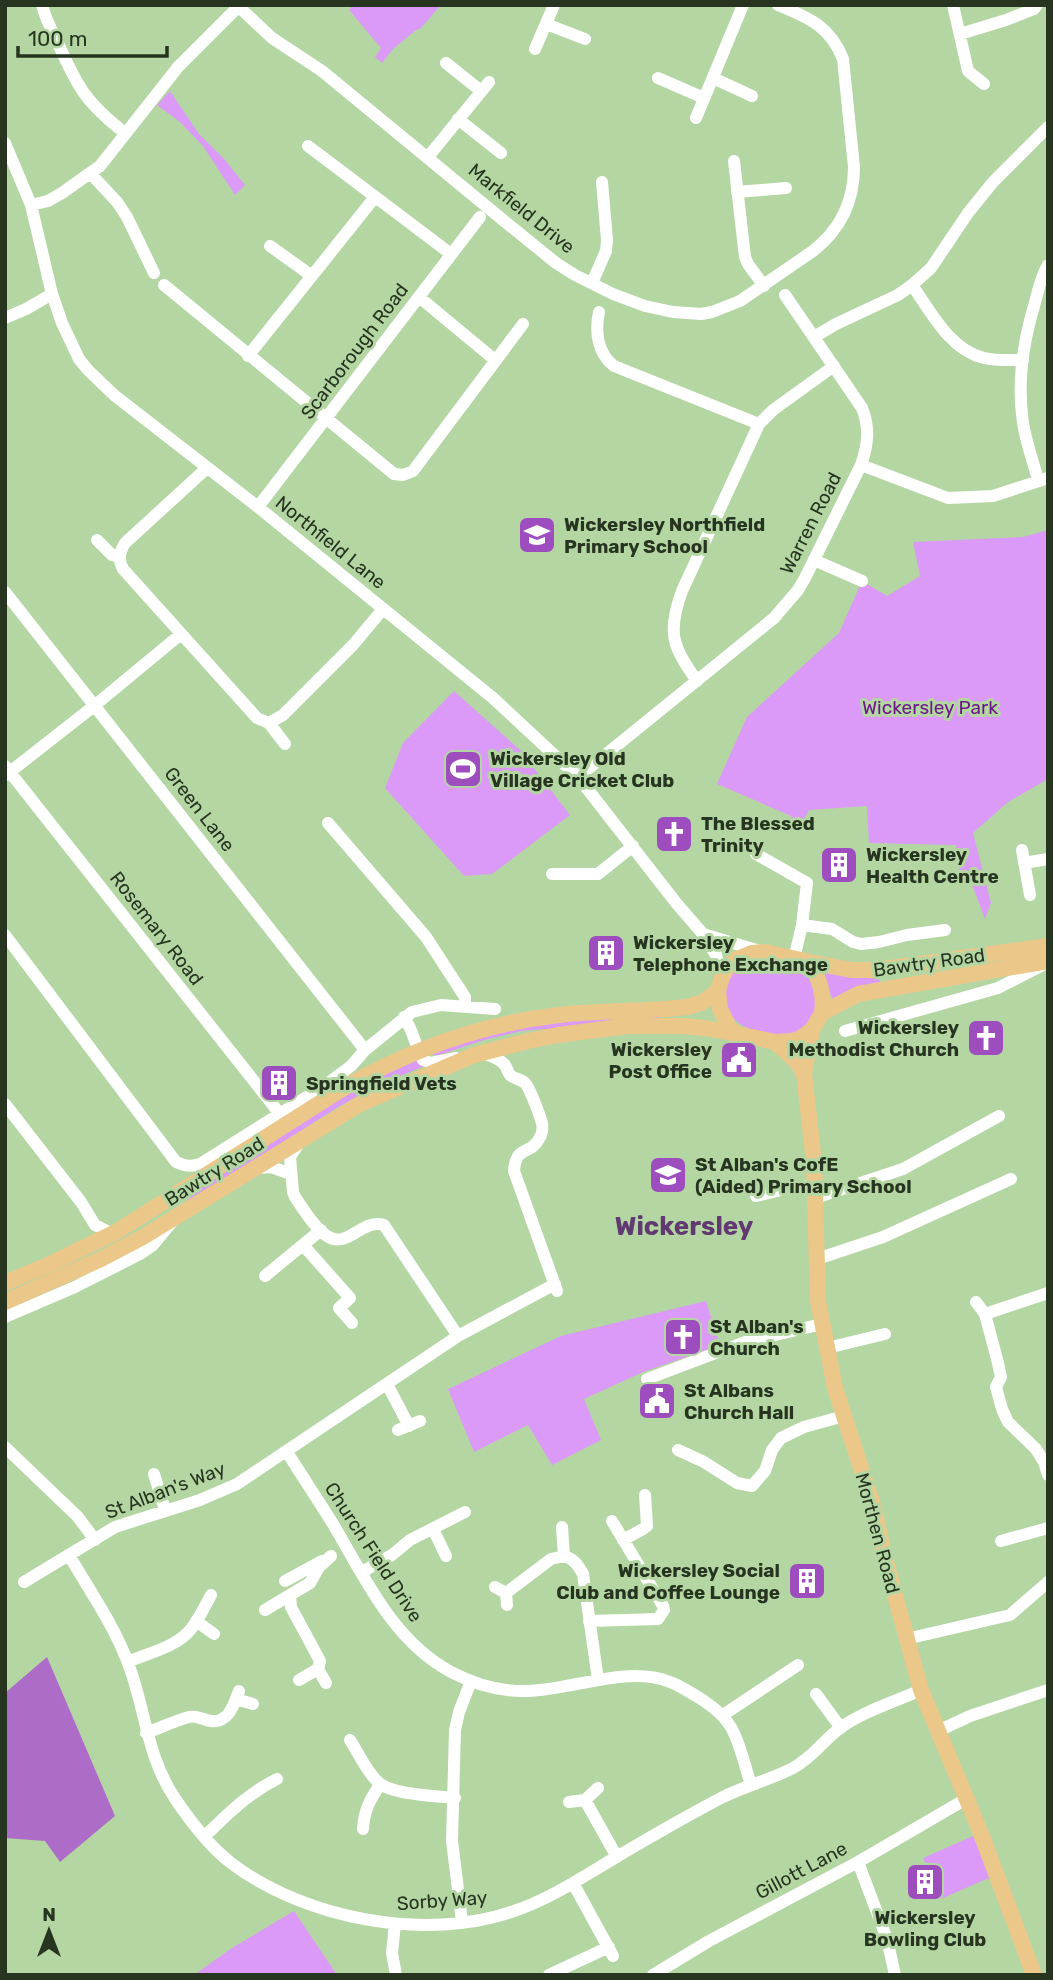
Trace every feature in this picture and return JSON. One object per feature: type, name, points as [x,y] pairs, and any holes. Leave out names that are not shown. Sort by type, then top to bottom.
[{"type":"main road","name":"Bawtry Road","points":[[802,960],[851,970],[876,970],[1048,946]]},
{"type":"main road","points":[[765,952],[802,960],[822,990],[822,1013],[812,1030],[801,1038],[775,1042],[737,1034],[721,1014],[720,984],[727,968],[744,955],[765,952]]},
{"type":"main road","name":"Bawtry Road","points":[[822,1013],[858,994],[1048,962]]},
{"type":"main road","name":"Bawtry Road","points":[[5,1283],[116,1232],[342,1089],[373,1071],[418,1051],[500,1025],[541,1017],[687,1007],[701,1003],[720,984]]},
{"type":"main road","name":"Bawtry Road","points":[[9,1300],[143,1237],[360,1104],[477,1054],[528,1041],[627,1026],[682,1026],[737,1034]]},
{"type":"main road","name":"Morthen Road","points":[[812,1030],[804,1073],[815,1192],[818,1301],[835,1388],[873,1505],[921,1690],[1034,1975]]},
{"type":"main road","points":[[775,1042],[796,1061],[804,1073]]},
{"type":"street","points":[[42,5],[76,83],[95,108],[125,132]]},
{"type":"street","points":[[696,118],[743,5]]},
{"type":"street","name":"Markfield Drive","points":[[240,6],[272,38],[322,71],[556,263],[592,283],[645,306],[701,314],[729,307],[764,286],[825,242],[849,203],[854,178],[851,126],[845,70],[838,45],[819,25],[807,17],[778,5]]},
{"type":"street","points":[[953,5],[968,71],[984,84]]},
{"type":"street","points":[[960,34],[1006,20],[1034,9],[1037,5]]},
{"type":"street","points":[[31,205],[48,201],[100,166],[178,67],[240,6]]},
{"type":"street","points":[[535,49],[546,24],[550,6]]},
{"type":"street","points":[[546,24],[585,39]]},
{"type":"street","points":[[428,157],[485,87],[446,63]]},
{"type":"street","points":[[658,78],[704,98]]},
{"type":"street","points":[[713,78],[752,96]]},
{"type":"street","points":[[458,119],[500,153]]},
{"type":"street","points":[[814,337],[898,295],[931,268],[968,213],[993,182],[1048,127]]},
{"type":"street","name":"Northfield Lane","points":[[5,143],[31,205],[52,294],[79,359],[97,379],[494,698],[578,777],[703,934],[716,955],[720,984]]},
{"type":"street","points":[[308,146],[451,254]]},
{"type":"street","points":[[734,161],[745,257],[764,286]]},
{"type":"street","points":[[91,174],[127,217],[154,273]]},
{"type":"street","points":[[592,283],[606,251],[602,182]]},
{"type":"street","points":[[737,191],[786,188]]},
{"type":"street","points":[[248,356],[375,197]]},
{"type":"street","name":"Scarborough Road","points":[[258,507],[480,217]]},
{"type":"street","points":[[270,246],[313,276]]},
{"type":"street","points":[[861,465],[948,498],[993,496],[1043,479],[1023,424],[1021,403],[1027,329],[1041,278],[1048,265]]},
{"type":"street","points":[[164,285],[387,470],[403,475],[413,471],[523,324]]},
{"type":"street","points":[[912,285],[960,347],[984,358],[1023,360]]},
{"type":"street","points":[[5,318],[52,294]]},
{"type":"street","name":"Warren Road","points":[[578,777],[774,618],[798,590],[861,465],[868,437],[866,419],[858,400],[785,295]]},
{"type":"street","points":[[419,297],[495,360]]},
{"type":"street","points":[[599,312],[596,326],[601,349],[614,366],[759,424]]},
{"type":"street","points":[[697,681],[678,651],[673,630],[673,615],[682,591],[759,424],[765,416],[834,366]]},
{"type":"street","points":[[118,557],[125,543],[207,468]]},
{"type":"street","points":[[97,540],[112,555],[118,557],[123,569],[181,634],[257,718],[269,723],[285,744]]},
{"type":"street","points":[[814,560],[862,581]]},
{"type":"street","name":"Green Lane","points":[[5,592],[365,1050]]},
{"type":"street","points":[[269,723],[283,715],[353,645],[383,609]]},
{"type":"street","points":[[7,771],[94,706],[181,634]]},
{"type":"street","name":"Rosemary Road","points":[[7,771],[279,1114]]},
{"type":"street","points":[[328,823],[425,937],[463,993],[465,1006]]},
{"type":"street","points":[[552,874],[598,874],[633,846]]},
{"type":"street","points":[[1022,849],[1030,895]]},
{"type":"street","points":[[756,854],[807,883],[802,925],[802,960]]},
{"type":"street","points":[[1024,863],[1048,859]]},
{"type":"street","points":[[802,925],[832,929],[861,944],[945,930]]},
{"type":"street","points":[[703,934],[765,952]]},
{"type":"street","name":"Bawtry Road","points":[[5,935],[176,1162],[192,1167],[324,1086],[351,1066],[365,1050],[404,1017],[441,1005],[495,1009]]},
{"type":"street","name":"Bawtry Road","points":[[845,1031],[998,988],[1048,962]]},
{"type":"street","points":[[958,976],[962,998]]},
{"type":"street","points":[[404,1017],[413,1032],[418,1051]]},
{"type":"street","points":[[413,1032],[438,1044]]},
{"type":"street","points":[[477,1054],[495,1058],[506,1066],[512,1054],[528,1041]]},
{"type":"street","name":"Bawtry Road","points":[[418,1051],[423,1060],[431,1063],[477,1054]]},
{"type":"street","name":"St Alban's Way","points":[[24,1582],[122,1524],[221,1492],[237,1484],[458,1336],[556,1288],[514,1171],[515,1158],[538,1142],[542,1124],[527,1087],[523,1081],[511,1076],[506,1066]]},
{"type":"street","points":[[5,1104],[90,1219],[99,1228],[116,1232]]},
{"type":"street","points":[[755,1196],[793,1187],[815,1192],[904,1169],[999,1116]]},
{"type":"street","points":[[302,1138],[290,1157],[290,1174],[295,1197],[328,1237],[340,1240],[370,1224],[384,1225],[458,1336]]},
{"type":"street","points":[[252,1169],[271,1167],[290,1174]]},
{"type":"street","points":[[817,1259],[883,1237],[1011,1179]]},
{"type":"street","name":"Bawtry Road","points":[[5,1317],[75,1287],[140,1254],[153,1245],[176,1216]]},
{"type":"street","points":[[80,1250],[89,1238],[90,1219]]},
{"type":"street","points":[[265,1276],[321,1230]]},
{"type":"street","points":[[303,1245],[349,1298],[339,1308],[352,1323]]},
{"type":"street","points":[[5,1283],[9,1300]]},
{"type":"street","points":[[985,1314],[1048,1293]]},
{"type":"street","points":[[976,1302],[985,1314],[998,1363],[1001,1377],[996,1387],[1002,1409],[1008,1422],[1036,1449],[1048,1475]]},
{"type":"street","points":[[647,1379],[745,1342],[822,1324]]},
{"type":"street","points":[[827,1348],[885,1334]]},
{"type":"street","points":[[387,1384],[409,1426]]},
{"type":"street","points":[[678,1450],[704,1462],[737,1483],[752,1486],[765,1471],[772,1450],[781,1438],[804,1427],[844,1416]]},
{"type":"street","points":[[5,1447],[78,1517],[95,1540]]},
{"type":"street","name":"Church Field Drive","points":[[287,1452],[389,1615],[411,1643],[429,1658],[471,1681],[491,1687],[527,1691],[638,1676],[671,1682],[723,1715],[737,1741],[751,1785]]},
{"type":"street","points":[[154,1474],[165,1510]]},
{"type":"street","points":[[623,1540],[643,1530],[647,1525],[645,1495]]},
{"type":"street","points":[[362,1572],[392,1555],[410,1540],[465,1512]]},
{"type":"street","points":[[589,1621],[658,1619],[662,1614],[663,1606],[612,1521]]},
{"type":"street","points":[[562,1527],[564,1556]]},
{"type":"street","points":[[1002,1541],[1048,1528]]},
{"type":"street","points":[[433,1529],[446,1556]]},
{"type":"street","points":[[285,1581],[347,1548]]},
{"type":"street","name":"Sorby Way","points":[[69,1555],[113,1630],[128,1662],[146,1733],[165,1783],[204,1837],[230,1862],[269,1888],[288,1897],[354,1917],[395,1924],[461,1922],[515,1911],[573,1883],[723,1797],[790,1770],[806,1761],[841,1728],[855,1719],[921,1690]]},
{"type":"street","points":[[265,1610],[310,1583],[319,1567],[331,1556]]},
{"type":"street","points":[[503,1595],[551,1559],[564,1556],[578,1564],[583,1574],[598,1680]]},
{"type":"street","points":[[906,1639],[1010,1615],[1048,1582]]},
{"type":"street","points":[[128,1662],[173,1643],[190,1630],[211,1595]]},
{"type":"street","points":[[290,1595],[291,1607],[320,1661],[318,1669],[326,1683]]},
{"type":"street","points":[[196,1621],[214,1634]]},
{"type":"street","points":[[723,1715],[799,1665]]},
{"type":"street","points":[[299,1680],[318,1669]]},
{"type":"street","points":[[461,1922],[452,1841],[456,1730],[459,1712],[471,1681]]},
{"type":"street","points":[[938,1731],[970,1716],[1048,1690]]},
{"type":"street","points":[[816,1694],[841,1728]]},
{"type":"street","points":[[146,1733],[190,1717],[220,1720],[230,1712],[237,1695],[253,1704]]},
{"type":"street","points":[[351,1740],[368,1771],[380,1785],[415,1794],[455,1798]]},
{"type":"street","points":[[204,1837],[256,1789],[277,1779]]},
{"type":"street","points":[[363,1829],[364,1815],[370,1799],[380,1785]]},
{"type":"street","points":[[569,1802],[586,1800],[598,1788]]},
{"type":"street","name":"Gillott Lane","points":[[653,1975],[709,1941],[858,1862],[966,1799]]},
{"type":"street","points":[[586,1800],[617,1857]]},
{"type":"street","points":[[858,1862],[887,1939],[895,1975]]},
{"type":"street","points":[[549,1975],[611,1951],[573,1883]]},
{"type":"street","points":[[395,1924],[392,1952],[396,1975]]},
{"type":"green space","points":[[353,5],[441,5],[421,28],[393,49],[382,63],[375,57],[381,48],[349,10]]},
{"type":"green space","points":[[170,91],[199,134],[245,185],[235,195],[203,146],[180,122],[157,105]]},
{"type":"green space","name":"Wickersley Park","points":[[1048,530],[1048,779],[1008,802],[973,833],[991,903],[985,919],[971,882],[960,880],[956,845],[869,843],[867,806],[809,810],[798,830],[793,827],[791,816],[717,784],[747,717],[839,633],[862,581],[887,596],[920,576],[913,542],[1023,537]]},
{"type":"green space","name":"Wickersley Old Village Cricket Club","points":[[454,691],[520,750],[570,815],[492,874],[464,876],[385,788],[403,743]]},
{"type":"green space","points":[[763,959],[792,966],[812,981],[815,1009],[802,1029],[791,1034],[771,1034],[747,1028],[729,1012],[725,996],[728,980],[741,966]]},
{"type":"green space","points":[[825,972],[879,975],[880,984],[833,999]]},
{"type":"green space","points":[[659,1014],[659,1020],[521,1031],[439,1055],[430,1055],[432,1051],[526,1025]]},
{"type":"green space","points":[[415,1057],[427,1065],[378,1085],[338,1107],[189,1202],[184,1195],[329,1102]]},
{"type":"green space","points":[[706,1301],[720,1345],[643,1372],[584,1399],[601,1440],[552,1465],[528,1425],[474,1452],[448,1389],[561,1336]]},
{"type":"green space","points":[[973,1836],[991,1877],[941,1899],[923,1858]]},
{"type":"green space","points":[[294,1911],[337,1975],[194,1975],[232,1948]]},
{"type":"shaded area","points":[[47,1657],[115,1816],[60,1862],[45,1841],[5,1838],[5,1693]]},
{"type":"place","name":"Wickersley Northfield Primary School","points":[[537,535]]},
{"type":"place","name":"Wickersley Old Village Cricket Club","points":[[463,769]]},
{"type":"place","name":"The Blessed Trinity","points":[[674,834]]},
{"type":"place","name":"Wickersley Health Centre","points":[[839,865]]},
{"type":"place","name":"Wickersley Telephone Exchange","points":[[606,953]]},
{"type":"place","name":"Wickersley Methodist Church","points":[[986,1038]]},
{"type":"place","name":"Wickersley Post Office","points":[[739,1060]]},
{"type":"place","name":"Springfield Vets","points":[[279,1083]]},
{"type":"place","name":"St Alban's CofE (Aided) Primary School","points":[[668,1175]]},
{"type":"place","name":"St Alban's Church","points":[[683,1337]]},
{"type":"place","name":"St Albans Church Hall","points":[[657,1401]]},
{"type":"place","name":"Wickersley Social Club and Coffee Lounge","points":[[807,1581]]},
{"type":"place","name":"Wickersley Bowling Club","points":[[925,1882]]},
{"type":"district","name":"Wickersley","points":[[684,1226]]}]
